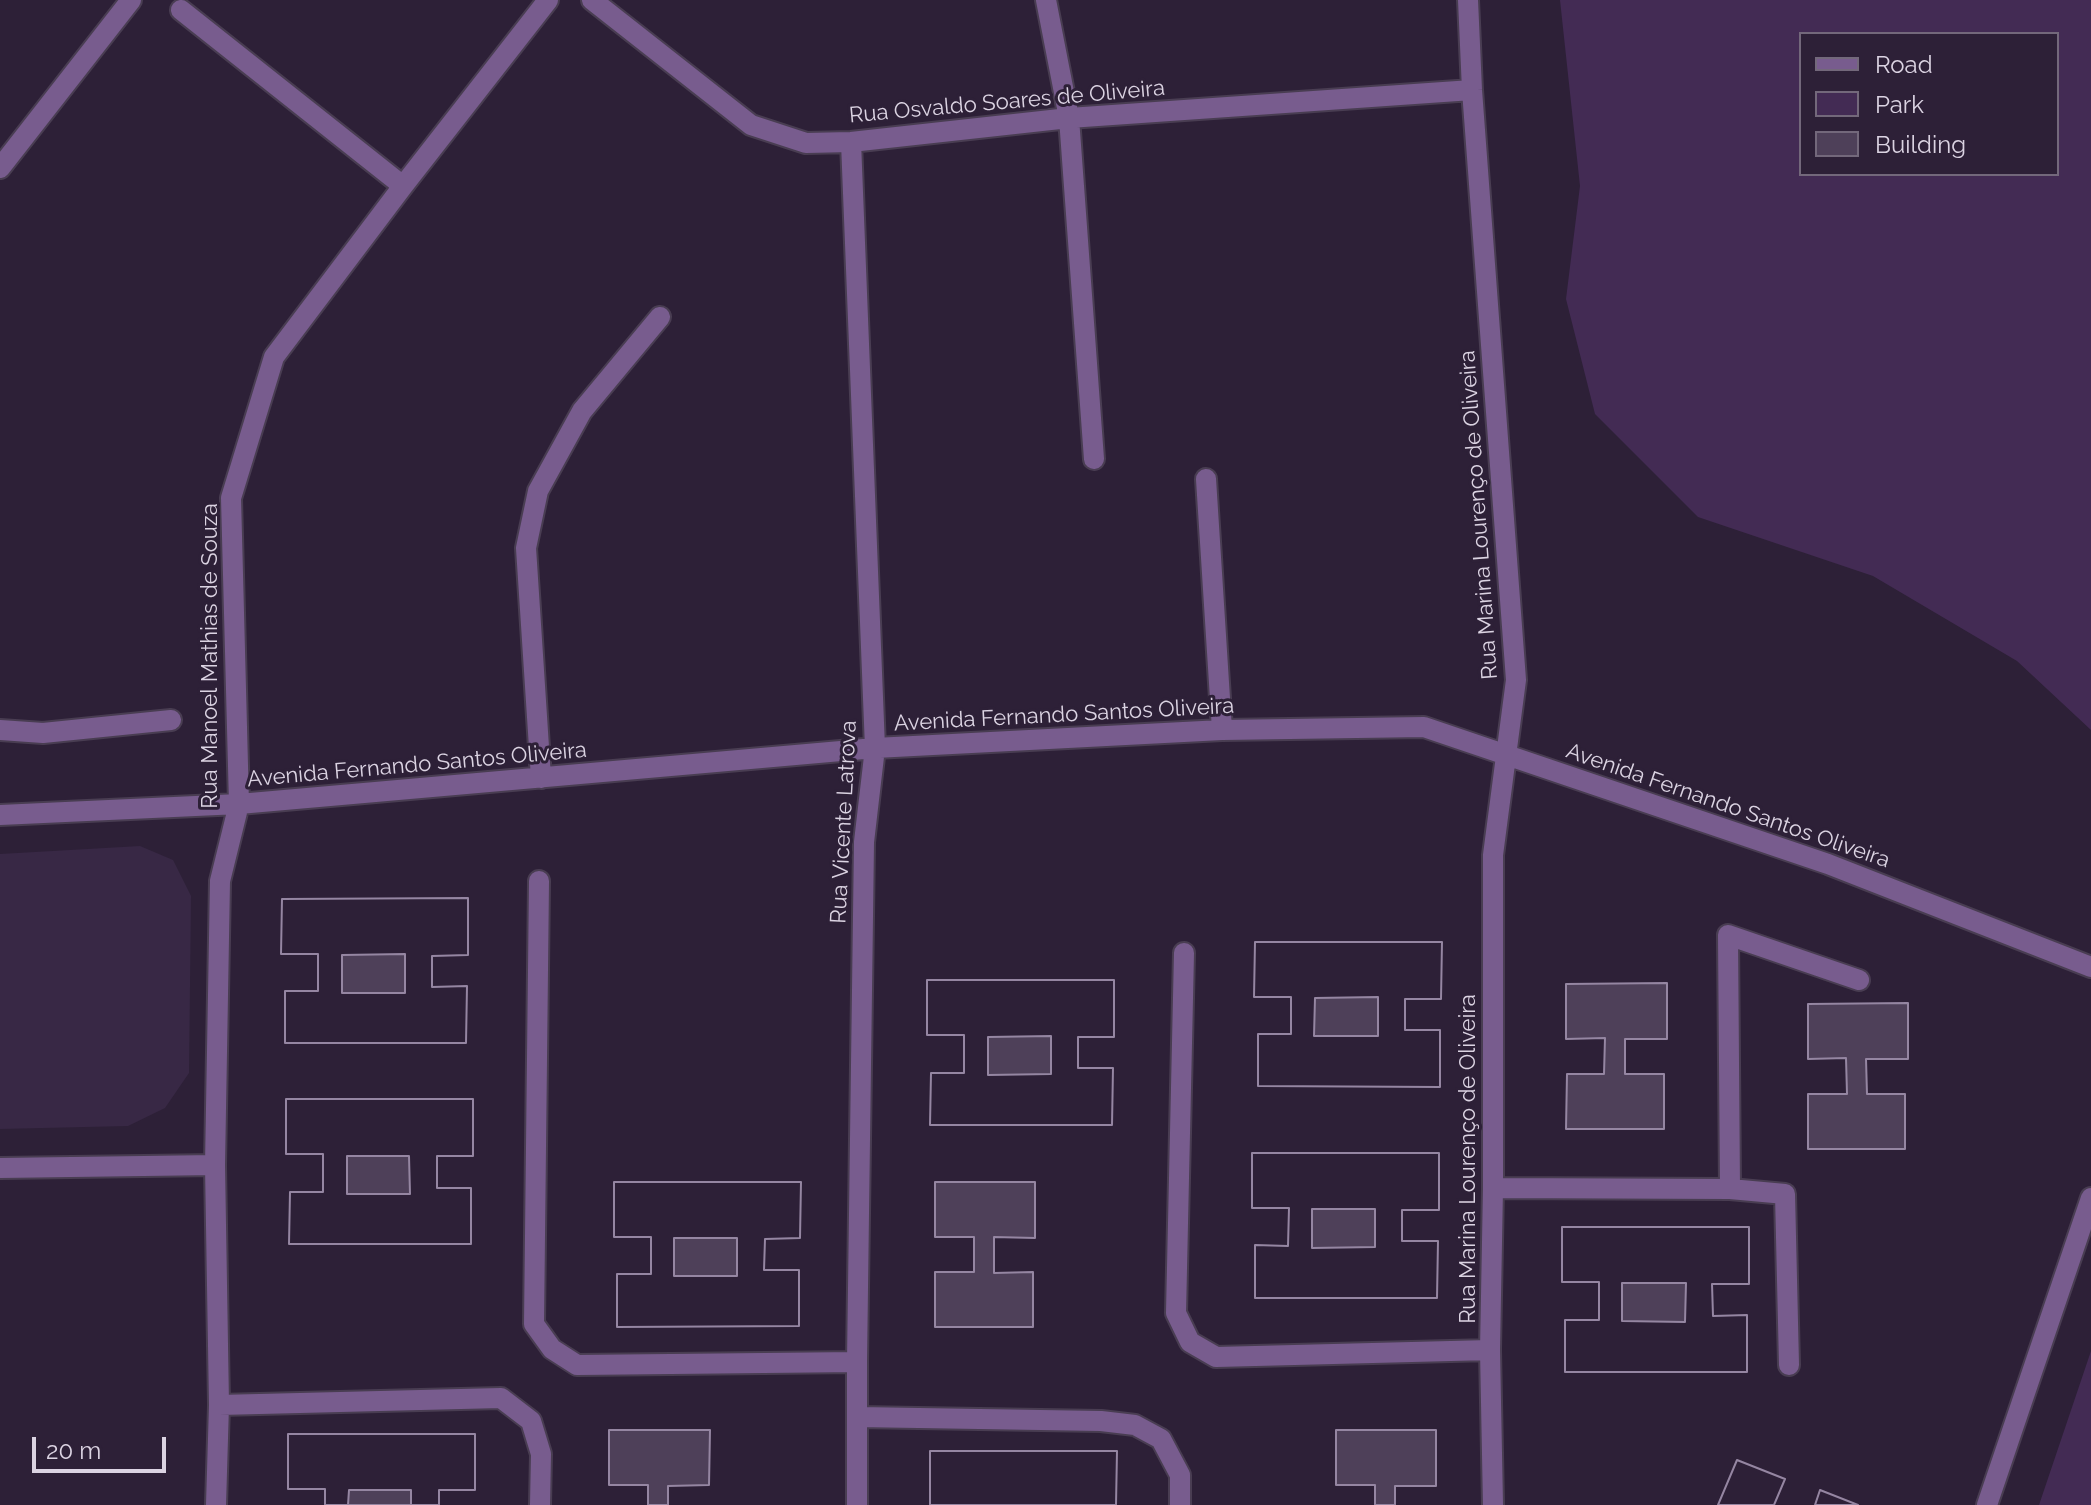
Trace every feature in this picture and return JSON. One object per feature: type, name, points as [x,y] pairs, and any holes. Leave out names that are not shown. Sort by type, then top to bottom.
[{"type":"street","points":[[0,168],[131,0]]},
{"type":"street","name":"Rua Manoel Mathias de Souza","points":[[216,1505],[219,1405],[215,1165],[220,881],[239,804],[231,498],[274,357],[548,0]]},
{"type":"street","name":"Rua Osvaldo Soares de Oliveira","points":[[592,0],[751,125],[806,143],[851,142],[1069,118],[1472,90]]},
{"type":"street","points":[[1046,0],[1069,118],[1094,459]]},
{"type":"street","name":"Rua Marina Lourenço de Oliveira","points":[[1468,0],[1516,680],[1493,855],[1490,1350],[1493,1505]]},
{"type":"street","points":[[181,10],[403,186]]},
{"type":"street","name":"Rua Vicente Latrova","points":[[851,142],[875,748],[864,842],[857,1505]]},
{"type":"street","points":[[541,778],[526,548],[538,491],[582,411],[660,317]]},
{"type":"street","points":[[1206,479],[1222,730]]},
{"type":"street","points":[[0,730],[43,733],[171,720]]},
{"type":"street","name":"Avenida Fernando Santos Oliveira","points":[[0,815],[239,804],[875,748],[1222,730],[1424,727],[1828,864],[2091,967]]},
{"type":"street","points":[[539,881],[534,1324],[552,1349],[577,1365],[857,1362]]},
{"type":"street","points":[[1730,1189],[1728,935],[1859,980]]},
{"type":"street","points":[[1184,953],[1176,1313],[1190,1342],[1216,1357],[1490,1350]]},
{"type":"street","points":[[0,1168],[215,1165]]},
{"type":"street","points":[[1493,1188],[1730,1189],[1785,1194],[1789,1365]]},
{"type":"street","points":[[1987,1505],[2091,1198]]},
{"type":"street","points":[[219,1405],[501,1398],[531,1421],[541,1454],[540,1505]]},
{"type":"street","points":[[858,1417],[1101,1421],[1135,1425],[1161,1439],[1180,1475],[1180,1505]]},
{"type":"shaded area","points":[[140,846],[173,860],[191,896],[189,1073],[165,1108],[128,1126],[0,1129],[0,854]]},
{"type":"green space","points":[[1560,0],[2091,0],[2091,730],[2017,661],[1873,576],[1698,517],[1595,414],[1566,299],[1580,186]]},
{"type":"green space","points":[[2091,1351],[2091,1505],[2039,1505]]},
{"type":"building","points":[[468,898],[468,955],[432,956],[432,987],[467,986],[466,1043],[285,1043],[285,991],[318,991],[318,954],[281,954],[282,899]],"holes":[[[405,954],[405,993],[342,993],[342,955]]]},
{"type":"building","points":[[468,898],[468,955],[432,956],[432,987],[467,986],[466,1043],[285,1043],[285,991],[318,991],[318,954],[281,954],[282,899]]},
{"type":"building","points":[[1255,942],[1442,942],[1441,999],[1405,999],[1405,1030],[1440,1030],[1440,1087],[1258,1086],[1258,1034],[1291,1034],[1291,997],[1254,997]],"holes":[[[1378,997],[1378,1036],[1314,1036],[1315,998]]]},
{"type":"building","points":[[1255,942],[1442,942],[1441,999],[1405,999],[1405,1030],[1440,1030],[1440,1087],[1258,1086],[1258,1034],[1291,1034],[1291,997],[1254,997]]},
{"type":"building","points":[[927,980],[1114,980],[1114,1037],[1078,1037],[1078,1068],[1113,1068],[1112,1125],[930,1125],[931,1073],[964,1073],[964,1035],[927,1035]],"holes":[[[1051,1036],[1051,1074],[988,1075],[988,1037]]]},
{"type":"building","points":[[927,980],[1114,980],[1114,1037],[1078,1037],[1078,1068],[1113,1068],[1112,1125],[930,1125],[931,1073],[964,1073],[964,1035],[927,1035]]},
{"type":"building","points":[[1667,983],[1667,1039],[1625,1039],[1625,1074],[1664,1074],[1664,1129],[1566,1129],[1567,1074],[1604,1074],[1605,1038],[1566,1039],[1566,984]]},
{"type":"building","points":[[1908,1003],[1908,1059],[1866,1059],[1867,1094],[1905,1094],[1905,1149],[1808,1149],[1808,1094],[1847,1094],[1846,1058],[1808,1059],[1808,1004]]},
{"type":"building","points":[[286,1099],[473,1099],[473,1156],[437,1156],[437,1188],[471,1188],[471,1244],[289,1244],[290,1192],[323,1192],[323,1154],[286,1154]],"holes":[[[347,1156],[409,1156],[410,1194],[347,1194]]]},
{"type":"building","points":[[286,1099],[473,1099],[473,1156],[437,1156],[437,1188],[471,1188],[471,1244],[289,1244],[290,1192],[323,1192],[323,1154],[286,1154]]},
{"type":"building","points":[[1252,1153],[1439,1153],[1439,1210],[1402,1210],[1402,1241],[1438,1241],[1437,1298],[1255,1298],[1255,1245],[1288,1246],[1289,1208],[1252,1208]],"holes":[[[1312,1209],[1375,1209],[1375,1247],[1312,1248]]]},
{"type":"building","points":[[1252,1153],[1439,1153],[1439,1210],[1402,1210],[1402,1241],[1438,1241],[1437,1298],[1255,1298],[1255,1245],[1288,1246],[1289,1208],[1252,1208]]},
{"type":"building","points":[[614,1182],[801,1182],[800,1238],[765,1239],[764,1270],[799,1270],[799,1326],[617,1327],[617,1274],[651,1274],[651,1237],[614,1237]],"holes":[[[674,1238],[737,1238],[737,1276],[674,1276]]]},
{"type":"building","points":[[614,1182],[801,1182],[800,1238],[765,1239],[764,1270],[799,1270],[799,1326],[617,1327],[617,1274],[651,1274],[651,1237],[614,1237]]},
{"type":"building","points":[[935,1182],[1035,1182],[1035,1238],[994,1237],[994,1273],[1033,1272],[1033,1327],[935,1327],[935,1272],[974,1272],[974,1237],[935,1237]]},
{"type":"building","points":[[1562,1227],[1749,1227],[1749,1284],[1712,1284],[1713,1316],[1747,1315],[1747,1372],[1565,1372],[1565,1320],[1599,1320],[1599,1282],[1562,1282]],"holes":[[[1622,1283],[1686,1283],[1685,1322],[1622,1321]]]},
{"type":"building","points":[[1562,1227],[1749,1227],[1749,1284],[1712,1284],[1713,1316],[1747,1315],[1747,1372],[1565,1372],[1565,1320],[1599,1320],[1599,1282],[1562,1282]]},
{"type":"building","points":[[609,1430],[710,1430],[709,1485],[668,1486],[668,1505],[648,1505],[648,1485],[609,1485]]},
{"type":"building","points":[[1336,1430],[1436,1430],[1436,1486],[1395,1486],[1395,1505],[1375,1505],[1375,1485],[1336,1485]]},
{"type":"building","points":[[288,1434],[475,1434],[475,1490],[439,1490],[439,1505],[411,1505],[411,1490],[349,1490],[348,1505],[325,1505],[325,1489],[288,1489]]},
{"type":"building","points":[[288,1434],[475,1434],[475,1490],[439,1490],[439,1505],[325,1505],[325,1489],[288,1489]]},
{"type":"building","points":[[930,1451],[1117,1451],[1116,1505],[930,1505]]},
{"type":"building","points":[[930,1451],[1117,1451],[1116,1505],[930,1505]]},
{"type":"building","points":[[1737,1460],[1785,1479],[1774,1505],[1718,1505]]},
{"type":"building","points":[[1737,1460],[1785,1479],[1774,1505],[1718,1505]]},
{"type":"building","points":[[1820,1490],[1858,1505],[1815,1505]]},
{"type":"building","points":[[1820,1490],[1858,1505],[1815,1505]]}]
